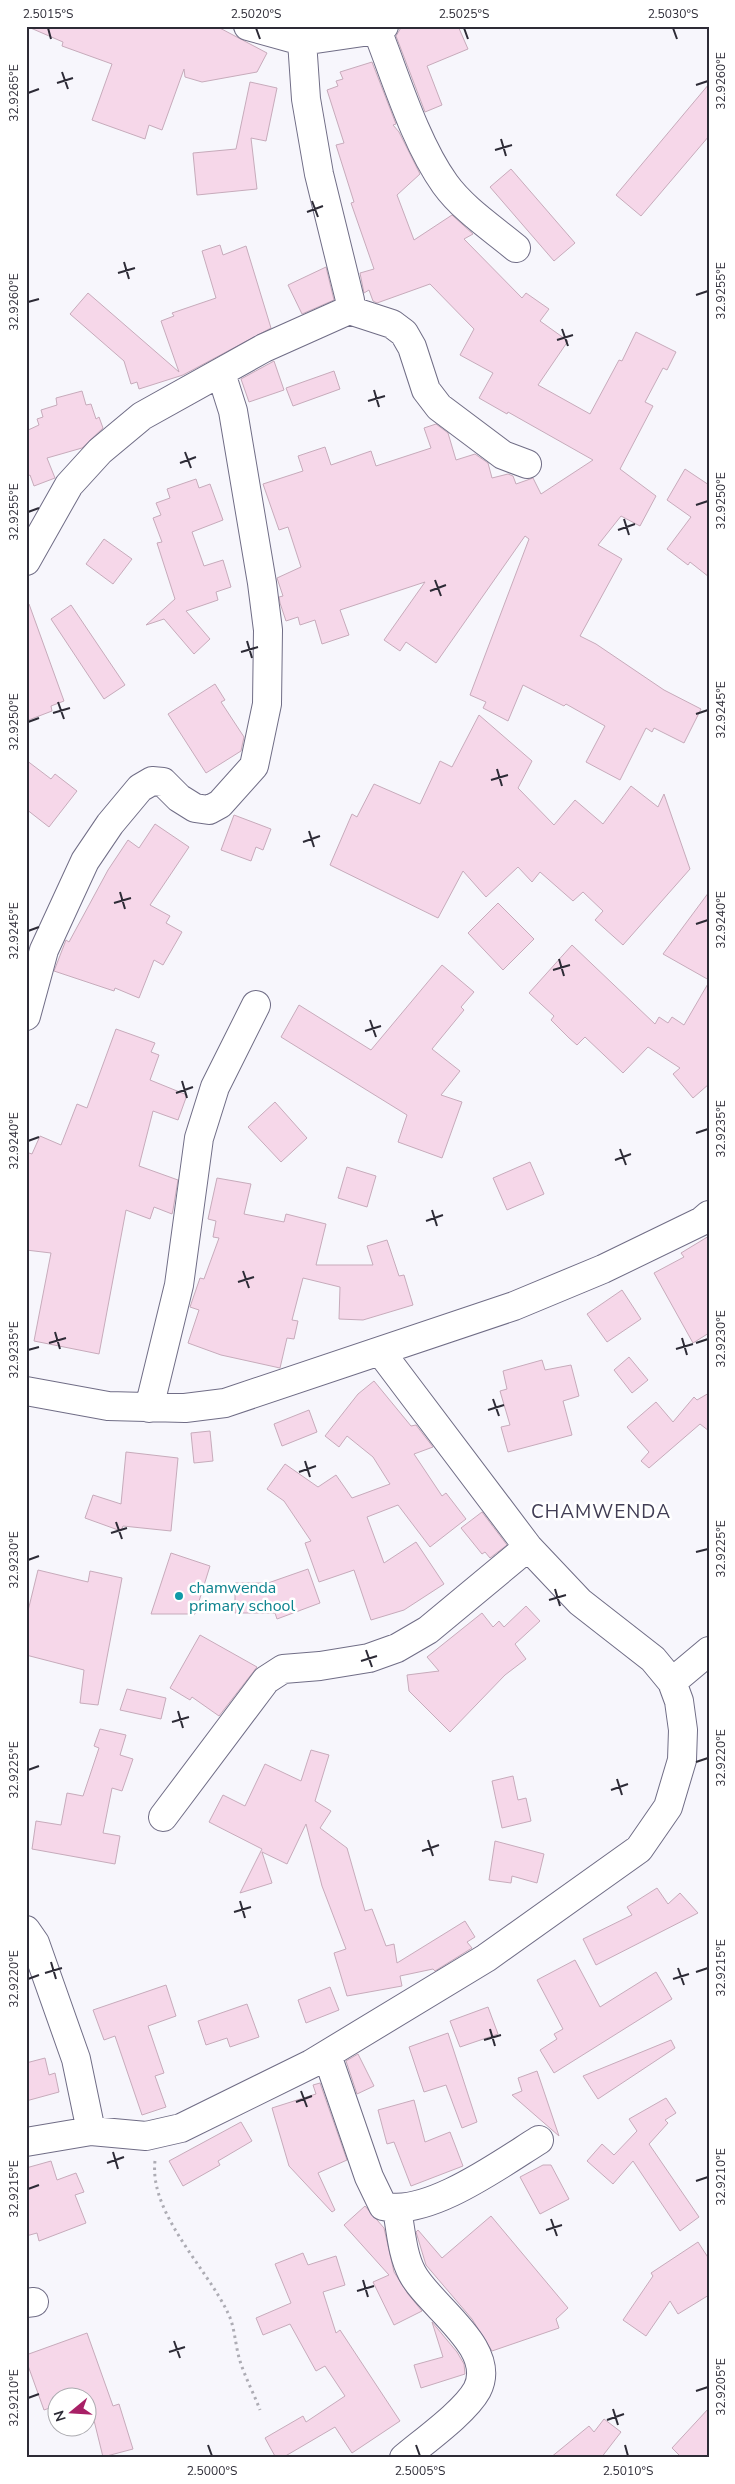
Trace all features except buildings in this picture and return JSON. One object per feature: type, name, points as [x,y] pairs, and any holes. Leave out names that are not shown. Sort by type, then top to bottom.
[{"type":"street","points":[[248,26],[302,41],[381,28],[422,143],[445,184],[465,206],[516,248]]},
{"type":"street","points":[[302,41],[306,99],[319,174],[350,300],[349,310]]},
{"type":"street","points":[[26,561],[69,485],[100,452],[142,416],[264,348],[349,310],[392,324],[404,333],[412,347],[426,390],[440,408],[503,455],[527,464]]},
{"type":"street","points":[[26,1016],[44,950],[85,860],[110,824],[140,788],[152,780],[163,782],[179,798],[195,808],[209,810],[220,804],[254,766],[267,704],[268,630],[233,411],[221,373]]},
{"type":"street","points":[[148,1408],[179,1285],[199,1138],[215,1087],[256,1005]]},
{"type":"street","points":[[26,1391],[108,1406],[185,1408],[225,1403],[514,1306],[603,1269],[707,1222]]},
{"type":"street","points":[[26,2142],[91,2131],[146,2136],[181,2128],[327,2055],[486,1958],[639,1849],[668,1807],[682,1760],[683,1730],[679,1701],[672,1682],[653,1659],[580,1602],[528,1547],[380,1351]]},
{"type":"street","points":[[163,1817],[266,1680],[274,1673],[283,1669],[320,1666],[369,1658],[397,1648],[428,1630],[528,1547]]},
{"type":"street","points":[[672,1682],[709,1651]]},
{"type":"street","points":[[26,1930],[35,1944],[76,2059],[91,2131]]},
{"type":"street","points":[[327,2055],[369,2177],[383,2206],[396,2210],[454,2192],[539,2140]]},
{"type":"street","points":[[396,2210],[405,2252],[412,2273],[432,2299],[458,2326],[476,2353],[482,2371],[477,2390],[459,2411],[404,2458]]},
{"type":"path","points":[[158,2134],[154,2165],[158,2187],[169,2221],[213,2284],[229,2315],[240,2361],[260,2410]]},
{"type":"place","name":"chamwenda primary school","points":[[179,1596]]},
{"type":"district","name":"CHAMWENDA","points":[[601,1511]]}]
